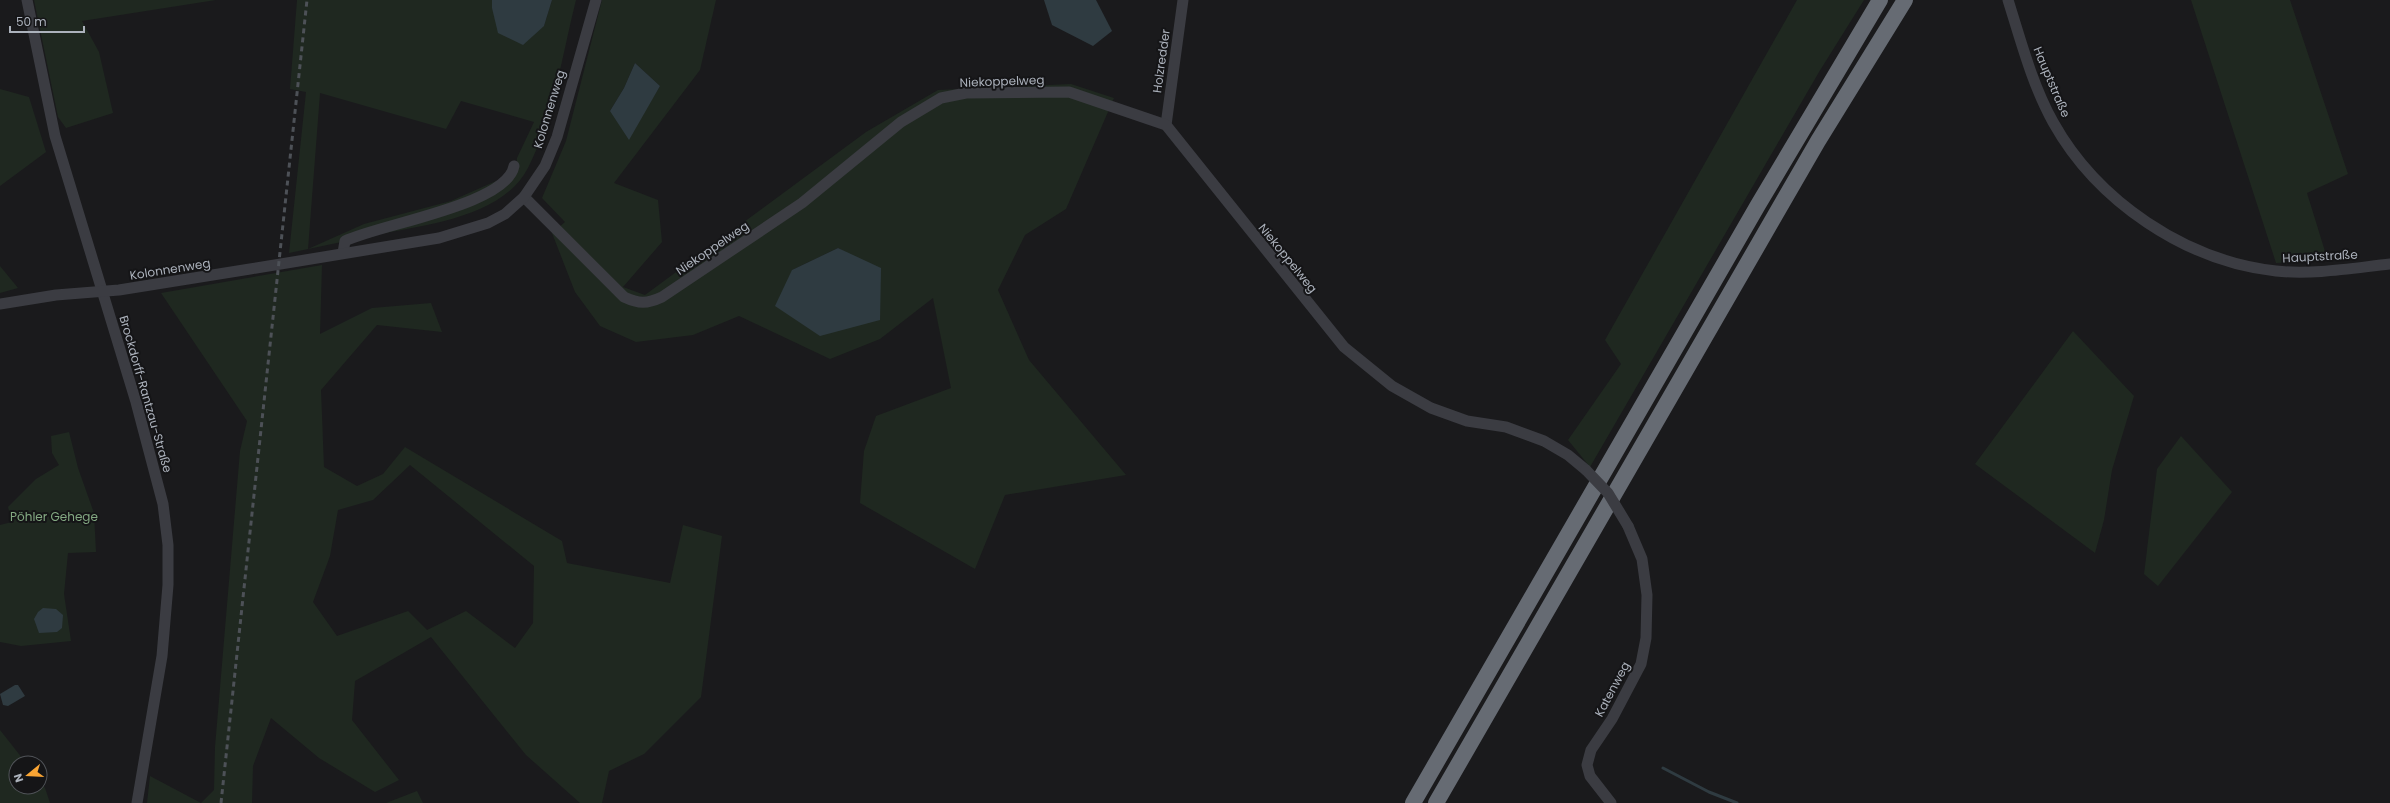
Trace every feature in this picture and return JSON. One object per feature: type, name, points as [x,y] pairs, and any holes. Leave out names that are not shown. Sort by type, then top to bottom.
[{"type":"highway","points":[[1413,803],[1758,205],[1880,0]]},
{"type":"highway","points":[[1436,803],[1818,141],[1905,0]]},
{"type":"street","name":"Brockdorff-Rantzau-Straße","points":[[27,0],[55,136],[151,455],[163,504],[168,545],[168,585],[162,656],[152,704],[137,803]]},
{"type":"street","name":"Kolonnenweg","points":[[0,304],[13,301],[127,289],[439,238],[466,231],[488,223],[505,214],[524,197],[545,166],[557,137],[596,0]]},
{"type":"street","name":"Holzredder","points":[[1166,125],[1183,0]]},
{"type":"street","name":"Hauptstraße","points":[[2008,0],[2028,64],[2053,121],[2081,164],[2111,194],[2148,223],[2187,245],[2240,265],[2276,271],[2321,271],[2390,264]]},
{"type":"street","name":"Niekoppelweg","points":[[524,197],[624,297],[633,302],[645,303],[662,297],[802,203],[901,122],[941,98],[966,93],[1070,92],[1166,125],[1344,348],[1392,386]]},
{"type":"street","points":[[343,253],[345,241],[361,233],[454,207],[479,198],[506,181],[512,173],[514,166]]},
{"type":"street","name":"Katenweg","points":[[1392,386],[1431,408],[1460,419],[1506,427],[1544,441],[1568,455],[1586,470],[1608,493],[1628,526],[1642,559],[1647,595],[1646,638],[1641,664],[1612,719],[1591,750],[1587,765],[1590,776],[1612,803]]},
{"type":"green space","points":[[34,0],[216,0],[82,21],[99,52],[113,113],[66,128],[58,117]]},
{"type":"green space","points":[[297,0],[492,0],[492,8],[544,26],[552,0],[576,0],[544,130],[528,168],[516,185],[500,198],[481,209],[438,223],[289,253],[306,92],[290,89]],"holes":[[[320,93],[446,129],[461,101],[534,122],[517,158],[516,172],[451,201],[364,224],[308,249]]]},
{"type":"green space","points":[[602,0],[716,0],[700,70],[614,183],[658,200],[662,242],[623,287],[645,295],[866,132],[938,90],[1071,84],[1114,98],[1066,209],[1025,235],[998,290],[1029,360],[1126,475],[1005,495],[975,569],[860,503],[864,451],[876,416],[951,388],[933,298],[880,339],[830,359],[739,316],[693,335],[636,342],[600,326],[575,292],[552,233],[565,222],[542,198],[566,141]],"holes":[[[635,63],[660,86],[646,109],[610,111],[624,88]],[[838,248],[856,258],[792,270]]]},
{"type":"green space","points":[[1797,0],[1864,0],[1819,72],[1590,467],[1568,440],[1621,364],[1605,340]]},
{"type":"green space","points":[[2191,0],[2290,0],[2348,174],[2307,193],[2328,261],[2276,263]]},
{"type":"green space","points":[[0,89],[29,97],[46,152],[0,186]]},
{"type":"green space","points":[[322,265],[320,334],[372,308],[431,303],[442,332],[377,325],[321,390],[324,467],[357,486],[383,474],[405,447],[562,541],[567,563],[670,583],[683,525],[722,536],[701,697],[644,754],[609,771],[602,803],[580,803],[526,755],[431,637],[355,681],[352,720],[399,780],[375,792],[319,758],[271,718],[253,766],[252,803],[201,803],[214,790],[215,747],[240,451],[247,421],[161,293]],"holes":[[[410,465],[534,566],[533,623],[515,648],[466,611],[427,630],[408,611],[337,636],[313,602],[330,556],[338,510],[373,500]]]},
{"type":"green space","points":[[0,266],[18,288],[0,293]]},
{"type":"green space","points":[[2073,331],[2134,396],[2112,470],[2104,520],[2095,553],[1975,464]]},
{"type":"green space","name":"Pöhler Gehege","points":[[69,432],[78,468],[94,513],[96,552],[68,553],[64,594],[71,641],[21,646],[0,642],[0,525],[12,522],[8,507],[36,479],[59,465],[52,453],[51,436]]},
{"type":"green space","points":[[2181,436],[2232,492],[2158,586],[2144,574],[2157,469]]},
{"type":"green space","points":[[0,730],[20,755],[8,755],[8,795],[47,795],[50,803],[0,803]]},
{"type":"green space","points":[[150,776],[201,803],[147,803]]},
{"type":"green space","points":[[417,791],[423,803],[386,803]]},
{"type":"shaded area","points":[[492,0],[552,0],[544,26],[523,45],[498,33],[492,8]]},
{"type":"shaded area","points":[[1044,0],[1096,0],[1112,31],[1093,46],[1052,25]]},
{"type":"shaded area","points":[[635,63],[660,86],[629,140],[610,111],[624,88]]},
{"type":"shaded area","points":[[838,248],[881,268],[880,320],[820,336],[775,306],[792,270]]},
{"type":"shaded area","points":[[43,608],[56,609],[63,615],[62,628],[57,632],[39,633],[34,619],[38,612]]},
{"type":"shaded area","points":[[15,685],[18,685],[25,696],[8,706],[3,705],[0,694]]},
{"type":"waterway","points":[[1663,768],[1709,792],[1737,803]]},
{"type":"railway","points":[[221,803],[307,0]]}]
